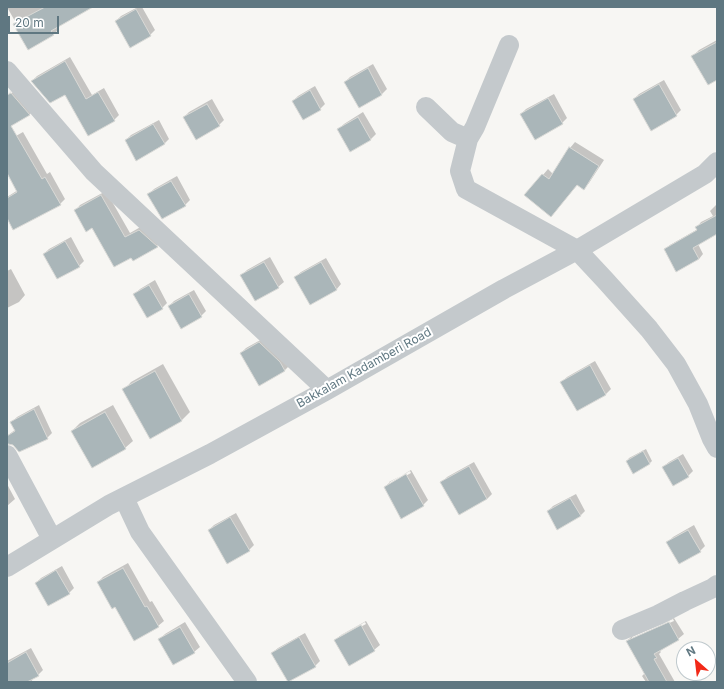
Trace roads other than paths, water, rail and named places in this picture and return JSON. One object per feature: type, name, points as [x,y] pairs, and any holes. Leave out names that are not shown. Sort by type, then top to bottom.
[{"type":"street","points":[[508,45],[475,127],[468,139],[460,171],[466,189],[577,250],[649,329],[676,364],[698,404],[717,448]]},
{"type":"street","points":[[7,71],[94,172],[327,390]]},
{"type":"street","points":[[426,108],[452,132],[468,139]]},
{"type":"street","name":"Bakkalam Kadamberi Road","points":[[7,567],[109,505],[210,454],[327,390],[504,289],[577,250],[705,174],[717,162]]},
{"type":"street","points":[[7,455],[52,540]]},
{"type":"street","points":[[124,498],[140,532],[247,682]]},
{"type":"street","points":[[622,630],[658,615],[717,585]]}]
